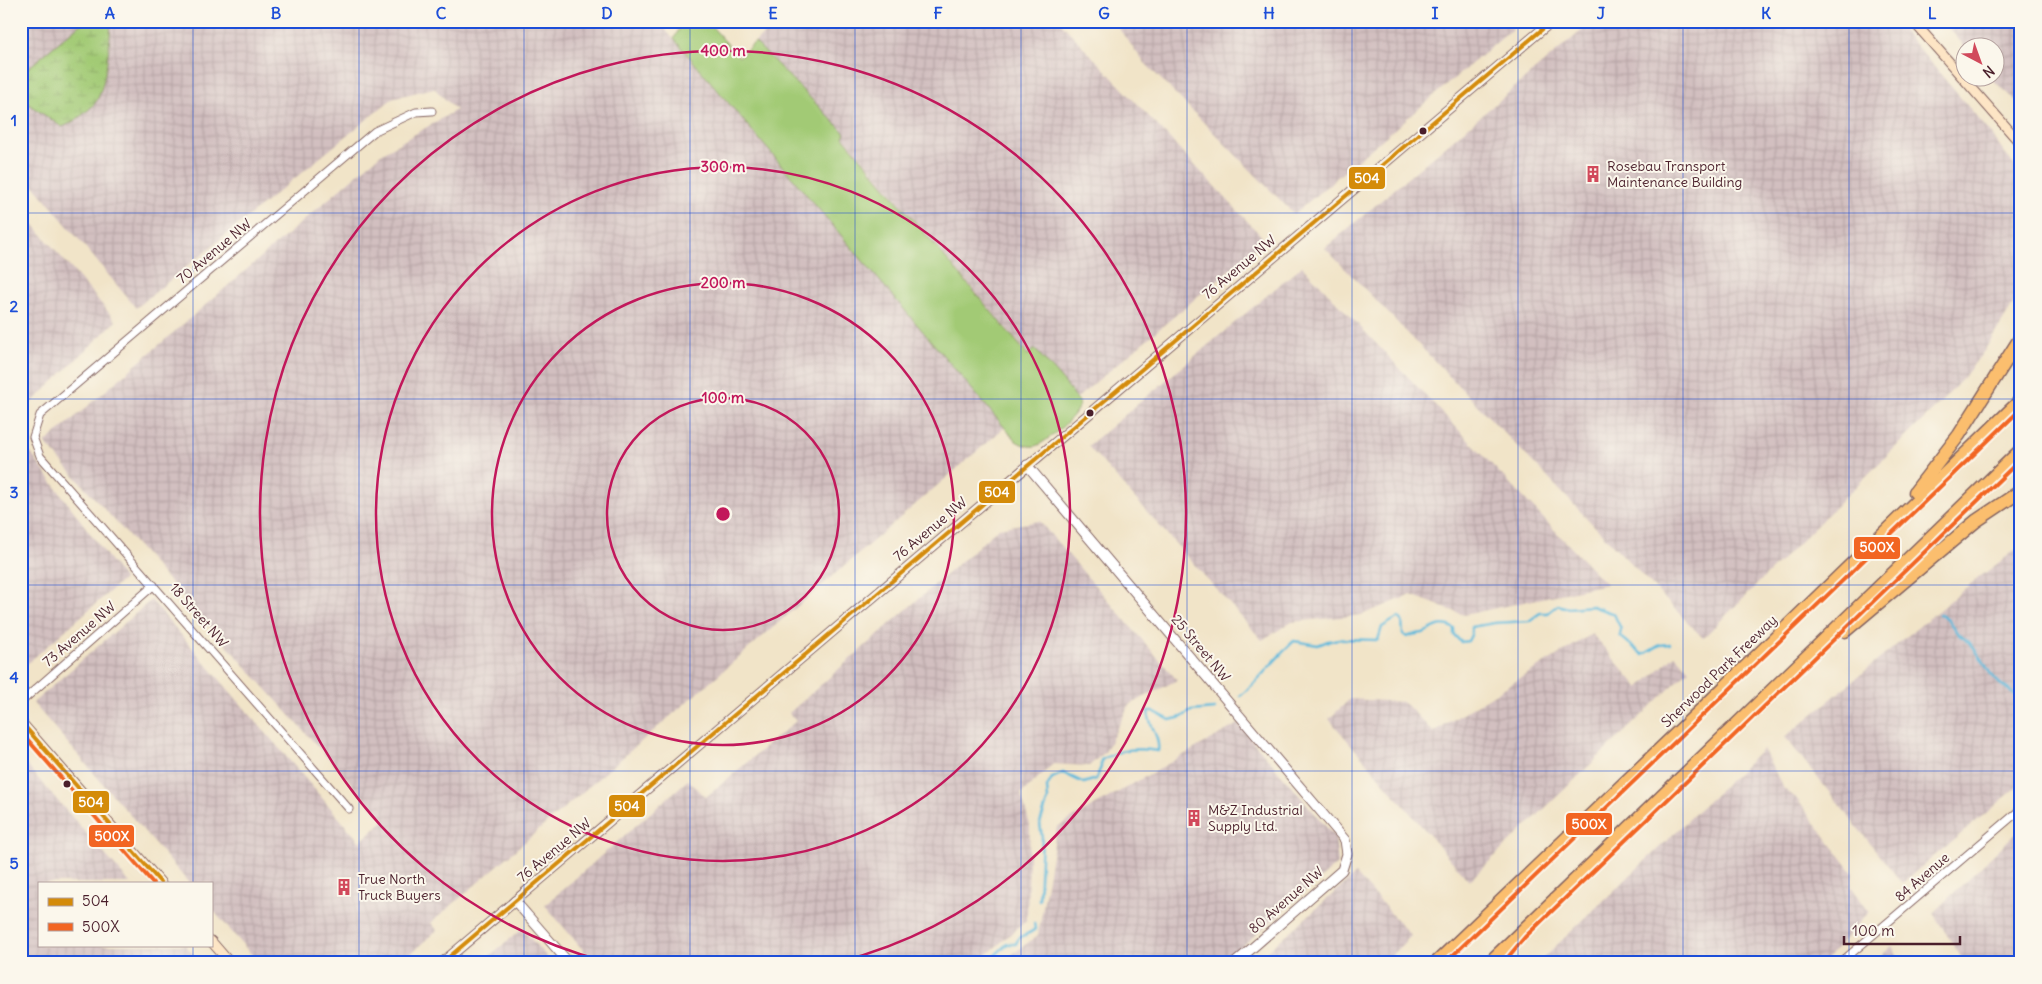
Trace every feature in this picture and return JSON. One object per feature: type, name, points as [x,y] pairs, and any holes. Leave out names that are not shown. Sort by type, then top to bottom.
[{"type":"highway","points":[[1877,538],[1959,435],[2021,337]]},
{"type":"highway","name":"Sherwood Park Freeway","points":[[1436,963],[1704,708],[2021,400]]},
{"type":"highway","points":[[1489,963],[2021,450]]},
{"type":"highway","points":[[1792,672],[1847,630],[1976,521],[2021,491]]},
{"type":"highway","points":[[1495,963],[1520,933]]},
{"type":"main road","points":[[1913,21],[2021,144]]},
{"type":"main road","points":[[21,722],[160,882]]},
{"type":"main road","points":[[212,942],[230,963]]},
{"type":"street","name":"76 Avenue NW","points":[[442,963],[1027,464],[1552,21]]},
{"type":"street","name":"70 Avenue NW","points":[[32,437],[40,415],[375,131],[416,112],[432,111]]},
{"type":"street","name":"18 Street NW","points":[[32,437],[40,456],[349,809]]},
{"type":"street","name":"25 Street NW","points":[[1027,464],[1345,840],[1347,854]]},
{"type":"street","name":"73 Avenue NW","points":[[21,702],[154,585]]},
{"type":"street","name":"84 Avenue","points":[[1840,963],[2021,809]]},
{"type":"street","name":"80 Avenue NW","points":[[1235,963],[1342,870],[1347,854]]},
{"type":"street","points":[[515,901],[568,963]]},
{"type":"shaded area","points":[[21,21],[658,21],[1005,427],[431,923],[437,930],[400,963],[259,963],[212,909],[212,882],[188,882],[33,703],[151,600],[360,842],[384,820],[45,443],[381,154],[456,110],[434,88],[393,98],[136,308],[21,170]]},
{"type":"shaded area","points":[[779,21],[1059,21],[1265,240],[1077,398],[1035,350],[1029,355],[843,136],[844,133],[755,42]]},
{"type":"shaded area","points":[[1113,21],[1522,21],[1294,214],[1144,62]]},
{"type":"shaded area","points":[[1593,21],[1895,21],[1989,131],[2021,175],[2021,292],[1984,351],[1943,400],[1703,638],[1325,248]]},
{"type":"shaded area","points":[[1943,21],[2021,21],[2021,105],[2002,88],[2004,88],[2004,38],[1957,38]]},
{"type":"shaded area","points":[[21,210],[116,321],[21,413]]},
{"type":"shaded area","points":[[1302,266],[1606,584],[1464,615],[1411,595],[1361,615],[1292,622],[1262,640],[1088,446]]},
{"type":"shaded area","points":[[21,440],[124,579],[21,669]]},
{"type":"shaded area","points":[[1039,521],[1177,680],[1129,705],[1105,752],[1089,766],[1053,764],[1021,794],[1030,825],[1027,920],[977,963],[594,963],[545,905],[688,780],[706,797],[796,721],[789,713],[999,528]]},
{"type":"shaded area","points":[[2021,546],[2021,784],[1902,883],[1785,737],[1973,582]]},
{"type":"shaded area","points":[[1592,634],[1639,688],[1675,655],[1689,670],[1469,881],[1329,719],[1350,699],[1404,702],[1433,732]]},
{"type":"shaded area","points":[[1238,724],[1335,837],[1338,863],[1223,963],[1001,963],[1038,935],[1057,827]]},
{"type":"shaded area","points":[[1763,749],[1784,789],[1796,798],[1853,873],[1851,886],[1869,912],[1823,963],[1538,963]]},
{"type":"shaded area","points":[[21,759],[129,882],[38,882],[38,946],[186,946],[201,963],[21,963]]},
{"type":"shaded area","points":[[2021,828],[2021,963],[1965,963],[1933,913]]},
{"type":"shaded area","points":[[1356,874],[1411,936],[1383,963],[1254,963]]},
{"type":"shaded area","points":[[522,929],[552,963],[481,963]]},
{"type":"shaded area","points":[[1892,946],[1902,963],[1873,963]]},
{"type":"green space","points":[[84,21],[111,21],[105,75],[96,102],[90,109],[71,123],[62,127],[21,99],[21,74]]},
{"type":"green space","points":[[683,21],[707,21],[739,57],[755,42],[845,133],[843,137],[1028,355],[1035,349],[1073,393],[1079,404],[1078,409],[1068,422],[1046,440],[1035,446],[1025,445],[1016,441],[674,39]]},
{"type":"waterway","points":[[1240,696],[1294,641],[1318,645],[1340,639],[1378,640],[1382,627],[1399,617],[1402,621],[1403,634],[1407,637],[1446,625],[1454,629],[1454,635],[1461,642],[1468,641],[1471,635],[1471,627],[1494,623],[1529,621],[1540,613],[1548,613],[1558,605],[1568,608],[1592,606],[1614,614],[1621,629],[1620,636],[1643,655],[1660,645],[1670,644]]},
{"type":"waterway","points":[[1939,614],[1948,620],[1958,634],[1969,642],[1990,673],[1999,683],[2014,694],[2021,703]]},
{"type":"waterway","points":[[1039,900],[1042,838],[1040,823],[1048,799],[1047,787],[1052,778],[1063,773],[1084,783],[1096,779],[1101,767],[1101,760],[1108,756],[1129,750],[1158,751],[1148,711],[1153,711],[1170,720],[1182,717],[1191,711],[1215,709]]},
{"type":"waterway","points":[[989,963],[1007,944],[1016,944],[1021,937],[1033,931],[1035,929],[1034,923]]},
{"type":"transit line","name":"504","points":[[442,963],[1552,21]]},
{"type":"transit line","name":"500X","points":[[1445,963],[2021,409]]},
{"type":"transit line","name":"500X","points":[[1503,963],[1525,937],[2021,459]]},
{"type":"transit line","name":"504","points":[[21,722],[160,882]]},
{"type":"transit line","name":"500X","points":[[21,732],[152,882]]},
{"type":"place","name":"Rosebau Transport Maintenance Building","points":[[1593,174]]},
{"type":"place","name":"M&Z Industrial Supply Ltd.","points":[[1194,818]]},
{"type":"place","name":"True North Truck Buyers","points":[[344,887]]}]
